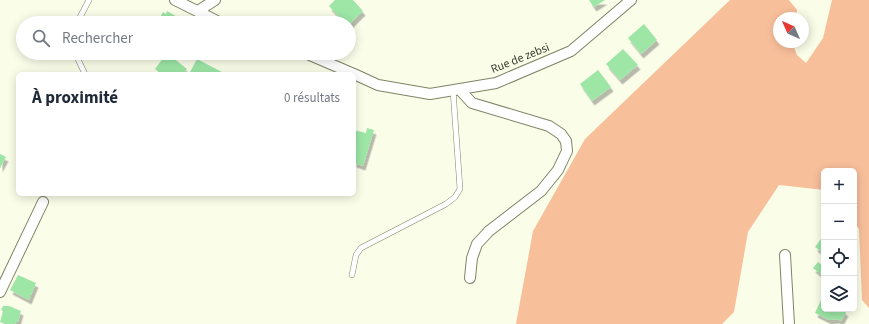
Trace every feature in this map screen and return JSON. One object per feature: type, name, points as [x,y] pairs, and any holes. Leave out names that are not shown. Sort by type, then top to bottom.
[{"type":"street","points":[[175,0],[208,16]]},
{"type":"street","points":[[198,11],[216,0]]},
{"type":"street","name":"Rue de zebsi","points":[[356,75],[378,85],[430,94],[496,83],[572,51],[631,0]]},
{"type":"street","name":"Rue de zebsi","points":[[321,60],[349,72]]},
{"type":"street","points":[[456,90],[472,103],[549,126],[561,134],[566,141],[567,151],[558,170],[541,190],[489,231],[477,244],[472,258],[470,278]]},
{"type":"street","points":[[0,292],[43,202]]},
{"type":"street","points":[[785,255],[789,324]]},
{"type":"lane","points":[[81,16],[89,0]]},
{"type":"lane","points":[[78,60],[84,72]]},
{"type":"lane","points":[[352,275],[356,254],[361,248],[446,204],[455,197],[460,189],[456,90]]},
{"type":"shaded area","points":[[730,0],[789,0],[797,10],[797,12],[773,12],[773,48],[794,48],[797,55],[806,63],[823,38],[832,0],[869,0],[869,308],[862,300],[859,229],[857,226],[857,168],[821,168],[821,190],[779,185],[748,232],[734,312],[722,324],[516,324],[533,231],[585,139]]},
{"type":"building","points":[[335,0],[353,0],[363,11],[356,18],[356,16],[338,16],[329,6]]},
{"type":"building","points":[[589,0],[605,0],[594,7]]},
{"type":"building","points":[[167,11],[176,16],[161,16],[163,12],[166,14]]},
{"type":"building","points":[[644,24],[657,40],[641,54],[628,38]]},
{"type":"building","points":[[623,49],[638,65],[620,80],[606,64]]},
{"type":"building","points":[[162,60],[176,60],[187,69],[185,72],[159,72],[155,69]]},
{"type":"building","points":[[196,60],[199,60],[222,72],[190,72]]},
{"type":"building","points":[[598,70],[611,87],[592,101],[580,84]]},
{"type":"building","points":[[367,128],[374,130],[363,166],[356,164],[356,130],[366,133]]},
{"type":"building","points":[[0,154],[6,157],[0,168]]},
{"type":"building","points":[[821,239],[821,252],[815,247]]},
{"type":"building","points":[[818,262],[821,264],[821,275],[813,268]]},
{"type":"building","points":[[18,275],[36,283],[29,300],[10,290]]},
{"type":"building","points":[[821,300],[821,312],[846,312],[841,321],[837,319],[829,320],[815,313]]},
{"type":"building","points":[[3,306],[9,306],[21,311],[18,322],[15,324],[6,324],[0,322],[3,311],[1,310]]}]
